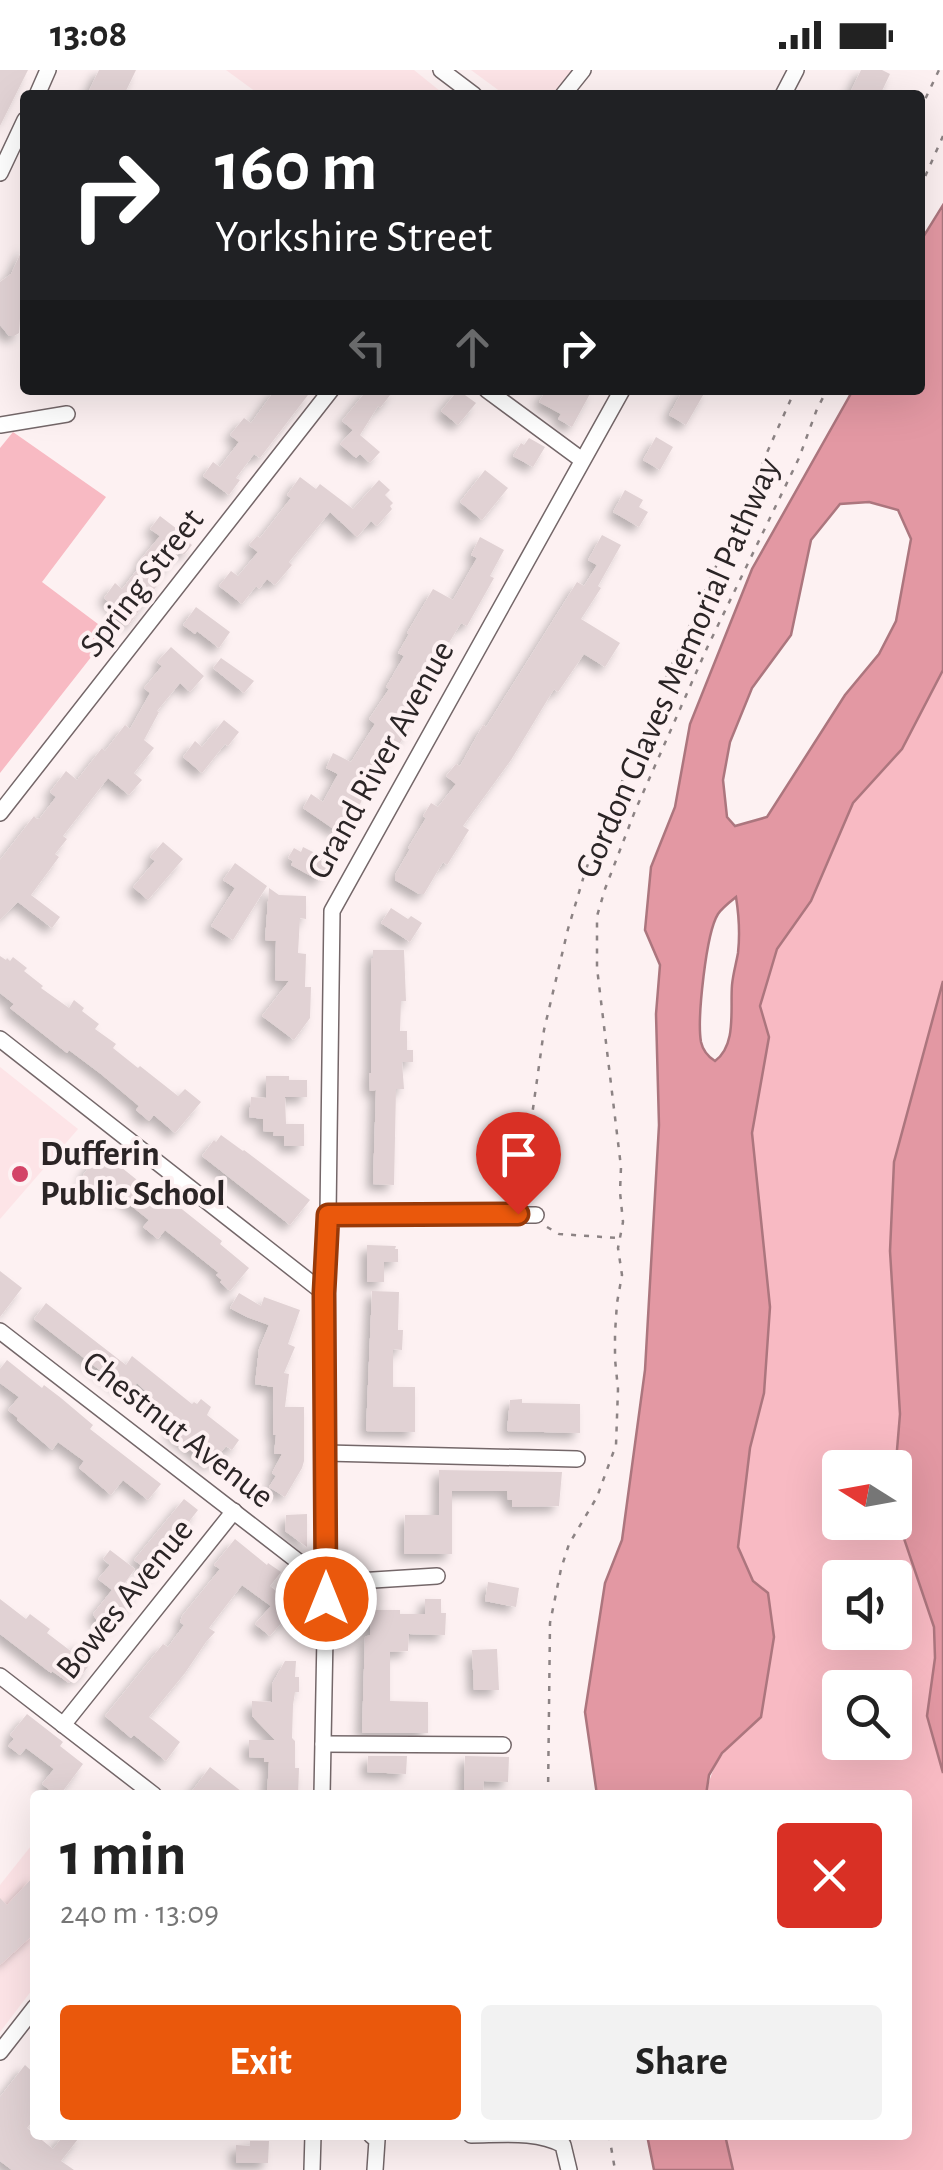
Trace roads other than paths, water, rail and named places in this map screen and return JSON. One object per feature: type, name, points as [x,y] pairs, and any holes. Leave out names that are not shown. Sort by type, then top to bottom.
[{"type":"street","points":[[440,70],[467,90]]},
{"type":"street","points":[[567,90],[583,70]]},
{"type":"street","points":[[0,173],[20,131]]},
{"type":"street","name":"Spring Street","points":[[0,813],[327,395]]},
{"type":"street","points":[[494,395],[582,460]]},
{"type":"street","name":"Grand River Avenue","points":[[322,1790],[326,1583],[324,1293],[332,911],[619,395]]},
{"type":"street","points":[[0,425],[67,414]]},
{"type":"street","points":[[0,1039],[324,1293]]},
{"type":"street","points":[[328,1215],[536,1215]]},
{"type":"street","name":"Chestnut Avenue","points":[[0,1332],[326,1583]]},
{"type":"street","points":[[326,1453],[577,1459]]},
{"type":"street","name":"Bowes Avenue","points":[[63,1725],[234,1510]]},
{"type":"street","points":[[326,1583],[437,1576]]},
{"type":"street","points":[[1,1680],[148,1790]]},
{"type":"street","points":[[323,1744],[502,1745]]},
{"type":"street","points":[[0,2052],[30,2014]]},
{"type":"street","points":[[312,2170],[313,2140]]},
{"type":"street","points":[[375,2170],[378,2140]]},
{"type":"street","points":[[554,2140],[563,2145],[570,2170]]},
{"type":"place","name":"Dufferin Public School","points":[[20,1174]]}]
